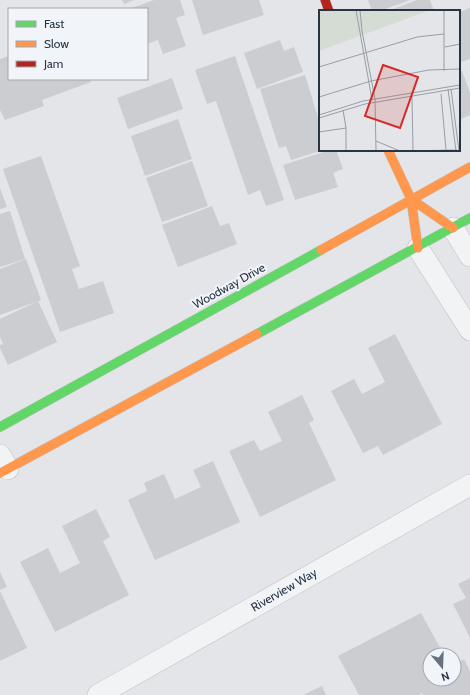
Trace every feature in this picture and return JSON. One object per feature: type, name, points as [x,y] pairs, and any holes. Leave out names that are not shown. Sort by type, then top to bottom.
[{"type":"main road","points":[[325,0],[329,10]]},
{"type":"main road","points":[[388,151],[411,199],[418,248]]},
{"type":"main road","name":"Woodway Drive","points":[[0,427],[470,167]]},
{"type":"main road","points":[[411,199],[462,223]]},
{"type":"main road","points":[[3,465],[418,248],[462,223]]},
{"type":"street","points":[[462,223],[470,256]]},
{"type":"street","points":[[418,248],[470,330]]},
{"type":"street","name":"Riverview Way","points":[[98,695],[470,485]]},
{"type":"building","points":[[122,0],[134,0],[124,4]]},
{"type":"building","points":[[154,0],[180,0],[185,15],[176,18],[186,46],[163,54],[158,40],[148,44],[148,8],[132,8]]},
{"type":"building","points":[[192,0],[259,0],[264,15],[203,35]]},
{"type":"building","points":[[368,0],[410,0],[383,10],[372,10]]},
{"type":"building","points":[[417,0],[430,0],[434,10],[391,10]]},
{"type":"building","points":[[470,8],[470,59],[461,62],[460,60],[460,12]]},
{"type":"building","points":[[280,40],[284,51],[294,47],[303,72],[257,89],[244,53]]},
{"type":"building","points":[[8,56],[8,80],[90,80],[91,82],[42,100],[44,106],[5,120],[0,110],[0,59]]},
{"type":"building","points":[[235,56],[284,200],[266,206],[260,190],[248,195],[216,101],[207,104],[195,70]]},
{"type":"building","points":[[462,71],[470,92],[470,115],[460,120],[460,72]]},
{"type":"building","points":[[305,75],[319,121],[320,151],[291,160],[286,146],[279,148],[260,89]]},
{"type":"building","points":[[172,78],[183,109],[128,129],[117,98]]},
{"type":"building","points":[[178,119],[192,159],[145,176],[131,136]]},
{"type":"building","points":[[327,151],[336,151],[343,169],[333,173],[338,187],[295,200],[283,165]]},
{"type":"building","points":[[41,156],[80,266],[72,269],[79,289],[103,281],[114,313],[60,332],[3,169]]},
{"type":"building","points":[[192,161],[208,206],[162,222],[146,178]]},
{"type":"building","points":[[0,188],[7,207],[0,209]]},
{"type":"building","points":[[212,206],[220,226],[229,223],[237,244],[178,267],[162,225]]},
{"type":"building","points":[[10,211],[25,259],[0,267],[0,214]]},
{"type":"building","points":[[26,259],[41,300],[0,315],[0,269]]},
{"type":"building","points":[[38,301],[57,342],[8,365],[0,348],[0,345],[3,344],[0,337],[0,319]]},
{"type":"building","points":[[395,334],[442,424],[383,455],[378,446],[363,453],[331,391],[354,379],[362,394],[385,382],[368,348]]},
{"type":"building","points":[[302,395],[314,420],[309,423],[336,480],[260,517],[229,451],[254,440],[260,451],[282,441],[268,412]]},
{"type":"building","points":[[213,461],[240,522],[155,560],[128,500],[147,491],[144,483],[164,474],[175,499],[201,487],[193,470]]},
{"type":"building","points":[[96,509],[110,537],[103,541],[129,595],[55,632],[20,562],[48,548],[60,573],[80,563],[62,526]]},
{"type":"building","points":[[0,572],[7,587],[0,590]]},
{"type":"building","points":[[470,578],[470,638],[453,604],[466,598],[458,584]]},
{"type":"building","points":[[0,591],[27,648],[0,661]]},
{"type":"building","points":[[421,613],[440,647],[422,647],[422,687],[462,687],[462,660],[464,659],[470,671],[470,695],[423,695],[422,693],[419,695],[359,695],[338,656]]},
{"type":"building","points":[[322,686],[326,695],[303,695]]},
{"type":"traffic: fast","points":[[257,334],[470,218]]},
{"type":"traffic: fast","points":[[0,427],[321,250]]},
{"type":"traffic: slow","points":[[388,151],[411,199],[418,248]]},
{"type":"traffic: slow","points":[[321,250],[470,167]]},
{"type":"traffic: slow","points":[[411,199],[453,228]]},
{"type":"traffic: slow","points":[[0,473],[257,334]]},
{"type":"traffic: jam","points":[[325,0],[329,10]]}]
